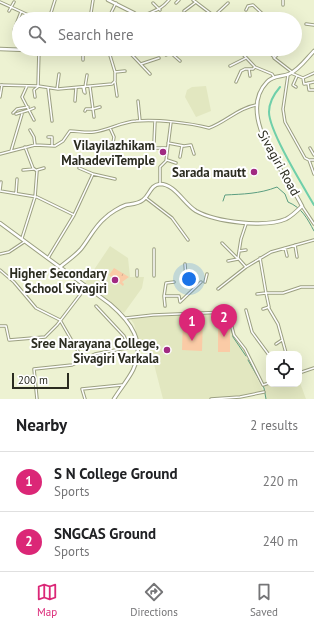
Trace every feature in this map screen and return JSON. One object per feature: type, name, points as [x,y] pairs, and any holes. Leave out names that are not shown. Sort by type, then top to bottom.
[{"type":"main road","points":[[108,0],[130,12]]},
{"type":"main road","points":[[0,48],[12,49]]},
{"type":"main road","points":[[256,105],[263,87],[268,80],[292,72],[314,51]]},
{"type":"main road","name":"Sivagiri Road","points":[[160,184],[169,186],[195,210],[205,215],[247,222],[274,222],[286,218],[297,211],[301,207],[263,137],[257,117],[256,105]]},
{"type":"main road","points":[[60,267],[80,250],[105,218],[124,206],[135,204],[146,198],[153,186],[160,184]]},
{"type":"main road","points":[[0,223],[86,286],[126,318],[134,331],[137,354],[136,363],[114,399]]},
{"type":"street","points":[[51,12],[54,0]]},
{"type":"street","points":[[91,12],[93,0]]},
{"type":"street","points":[[152,12],[160,10],[169,0]]},
{"type":"street","points":[[176,3],[179,0]]},
{"type":"street","points":[[193,0],[209,12]]},
{"type":"street","points":[[283,0],[283,5]]},
{"type":"street","points":[[0,2],[20,12],[21,8]]},
{"type":"street","points":[[9,11],[14,2]]},
{"type":"street","points":[[184,11],[196,2]]},
{"type":"street","points":[[153,3],[160,10]]},
{"type":"street","points":[[218,12],[228,3]]},
{"type":"street","points":[[112,12],[116,4]]},
{"type":"street","points":[[246,10],[248,6],[253,6],[260,12]]},
{"type":"street","points":[[306,24],[314,24]]},
{"type":"street","points":[[35,97],[34,90],[39,86],[40,56]]},
{"type":"street","points":[[110,56],[115,72],[117,96]]},
{"type":"street","points":[[133,56],[150,74]]},
{"type":"street","points":[[174,56],[180,61]]},
{"type":"street","points":[[274,57],[280,64],[297,76],[303,78],[314,73]]},
{"type":"street","points":[[141,64],[159,58]]},
{"type":"street","points":[[230,66],[246,58],[255,67],[272,74],[274,77]]},
{"type":"street","points":[[236,82],[240,72],[243,69],[253,69],[255,67]]},
{"type":"street","points":[[249,69],[250,76]]},
{"type":"street","points":[[115,72],[125,71]]},
{"type":"street","points":[[57,89],[59,74]]},
{"type":"street","points":[[288,74],[283,109],[285,122],[305,158],[314,160]]},
{"type":"street","points":[[84,93],[87,75]]},
{"type":"street","points":[[296,87],[293,85],[297,76]]},
{"type":"street","points":[[303,78],[304,84],[314,82]]},
{"type":"street","points":[[0,97],[1,85],[39,86],[57,89],[90,87],[115,82]]},
{"type":"street","points":[[308,83],[309,90],[314,90]]},
{"type":"street","points":[[27,86],[22,96],[34,120]]},
{"type":"street","points":[[90,87],[94,117]]},
{"type":"street","points":[[48,88],[52,121]]},
{"type":"street","points":[[75,101],[76,88]]},
{"type":"street","points":[[138,101],[140,121]]},
{"type":"street","points":[[0,154],[35,145],[52,146],[63,141],[70,131],[86,133],[110,128],[122,123],[155,121],[188,125],[199,124],[209,128],[223,122],[239,111],[256,105]]},
{"type":"street","points":[[85,111],[86,108],[93,109],[100,107]]},
{"type":"street","points":[[13,113],[17,109],[34,108]]},
{"type":"street","points":[[16,114],[28,109]]},
{"type":"street","points":[[11,151],[22,114]]},
{"type":"street","points":[[154,143],[155,121]]},
{"type":"street","points":[[160,184],[160,166],[167,160],[167,148],[171,122]]},
{"type":"street","points":[[107,146],[107,143],[113,143],[114,137],[110,128]]},
{"type":"street","points":[[30,130],[34,137],[35,145]]},
{"type":"street","points":[[48,137],[52,137],[52,146]]},
{"type":"street","points":[[168,143],[182,146],[192,145],[192,151],[194,154]]},
{"type":"street","points":[[180,157],[182,146]]},
{"type":"street","points":[[25,147],[34,169]]},
{"type":"street","points":[[156,148],[167,148]]},
{"type":"street","points":[[310,148],[314,155]]},
{"type":"street","points":[[167,160],[176,163]]},
{"type":"street","points":[[310,160],[314,174]]},
{"type":"street","points":[[23,170],[37,170],[44,168]]},
{"type":"street","points":[[79,168],[93,174],[115,180]]},
{"type":"street","points":[[22,238],[35,197],[37,170]]},
{"type":"street","points":[[48,258],[74,216],[93,174]]},
{"type":"street","points":[[16,194],[18,179]]},
{"type":"street","points":[[1,182],[0,191],[35,197],[74,216]]},
{"type":"street","points":[[146,198],[172,218],[188,240]]},
{"type":"street","points":[[301,207],[314,224]]},
{"type":"street","points":[[238,259],[247,222]]},
{"type":"street","points":[[218,289],[246,267],[266,254],[314,240]]},
{"type":"street","points":[[0,254],[10,252],[26,241]]},
{"type":"street","points":[[222,243],[246,267]]},
{"type":"street","points":[[295,246],[297,257]]},
{"type":"street","points":[[285,248],[287,256]]},
{"type":"street","points":[[154,249],[154,276]]},
{"type":"street","points":[[239,251],[246,250]]},
{"type":"street","points":[[260,258],[268,307],[278,324],[285,351]]},
{"type":"street","points":[[228,261],[238,259]]},
{"type":"street","points":[[185,264],[186,280]]},
{"type":"street","points":[[0,270],[14,282],[36,308],[60,320],[83,360]]},
{"type":"street","points":[[137,270],[137,276]]},
{"type":"street","points":[[205,282],[207,274]]},
{"type":"street","points":[[165,306],[164,296],[166,284],[174,282]]},
{"type":"street","points":[[164,296],[179,296],[180,302],[201,282]]},
{"type":"street","points":[[0,326],[6,326],[9,340],[45,337],[57,325],[86,286]]},
{"type":"street","points":[[257,294],[283,293],[301,287],[314,287]]},
{"type":"street","points":[[96,306],[124,336],[129,347]]},
{"type":"street","points":[[263,309],[268,307]]},
{"type":"street","points":[[246,310],[252,332],[266,351]]},
{"type":"street","points":[[126,318],[153,315],[228,312],[234,335],[245,349],[263,384],[266,384]]},
{"type":"street","points":[[276,344],[282,340]]},
{"type":"street","points":[[37,399],[34,369],[72,365],[96,354],[136,346]]},
{"type":"street","points":[[302,372],[314,368]]},
{"type":"street","points":[[86,399],[82,389],[122,386]]},
{"type":"street","points":[[211,399],[240,397],[264,392]]},
{"type":"shaded area","points":[[206,86],[211,111],[196,117],[185,97],[187,90],[192,87]]},
{"type":"shaded area","name":"Higher Secondary School Sivagiri","points":[[110,246],[128,258],[130,277],[144,277],[142,288],[124,313],[85,283]]},
{"type":"shaded area","points":[[225,312],[228,314],[234,338],[243,348],[263,391],[239,396],[210,399],[163,399],[149,345],[140,347],[134,324],[129,317]]},
{"type":"shaded area","points":[[264,386],[302,387],[306,399],[266,399]]},
{"type":"green space","points":[[114,268],[129,277],[122,282],[124,284],[123,286],[109,275]]},
{"type":"green space","points":[[183,318],[203,319],[202,351],[182,350]]},
{"type":"green space","points":[[218,329],[230,329],[230,352],[218,352]]},
{"type":"waterway","points":[[280,87],[274,95],[270,105],[270,121],[280,145],[314,205]]},
{"type":"waterway","points":[[223,201],[225,195],[245,194],[277,187],[285,194],[288,202],[293,204],[304,214],[314,231]]},
{"type":"waterway","points":[[232,331],[233,337],[246,356]]},
{"type":"waterway","points":[[248,360],[264,388],[266,399]]},
{"type":"place","name":"Vilayilazhikam MahadeviTemple","points":[[163,152]]},
{"type":"place","name":"Sarada mautt","points":[[254,172]]},
{"type":"place","name":"Higher Secondary School Sivagiri","points":[[115,280]]},
{"type":"place","name":"SNGCAS Ground","points":[[224,337]]},
{"type":"place","name":"S N College Ground","points":[[192,341]]},
{"type":"place","name":"Sree Narayana College, Sivagiri Varkala","points":[[167,350]]}]
